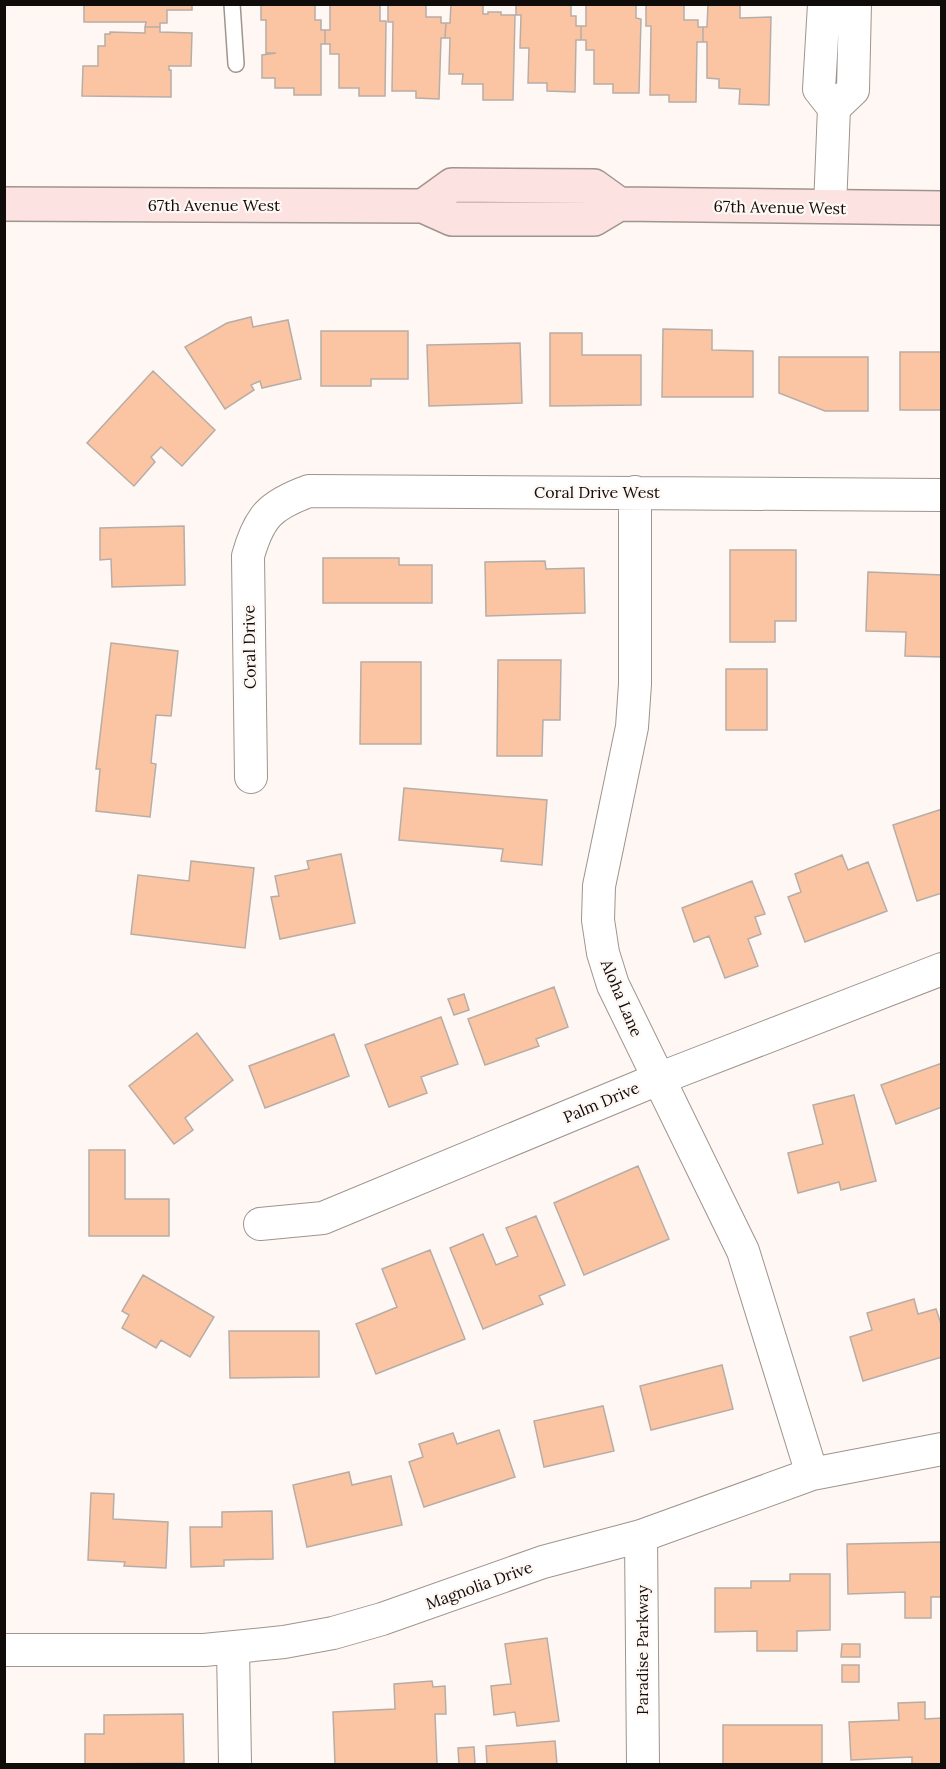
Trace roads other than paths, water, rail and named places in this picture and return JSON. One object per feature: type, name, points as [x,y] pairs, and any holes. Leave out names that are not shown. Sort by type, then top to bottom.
[{"type":"street","points":[[824,4],[853,90],[834,108],[830,207]]},
{"type":"street","points":[[838,47],[855,4]]},
{"type":"street","name":"67th Avenue West","points":[[4,204],[423,206],[452,219],[594,219],[619,204],[942,208]]},
{"type":"street","name":"Coral Drive West","points":[[263,521],[267,513],[286,499],[309,491],[942,495]]},
{"type":"street","name":"Aloha Lane","points":[[635,492],[635,684],[632,727],[599,886],[598,920],[603,953],[613,985],[743,1251],[812,1474]]},
{"type":"street","name":"Coral Drive","points":[[251,777],[248,556],[254,533],[263,521]]},
{"type":"street","name":"Palm Drive","points":[[260,1224],[323,1218],[658,1078],[942,969]]},
{"type":"street","name":"Magnolia Drive","points":[[4,1650],[233,1648],[284,1642],[353,1628],[543,1562],[641,1536],[812,1474],[942,1449]]},
{"type":"street","name":"Paradise Parkway","points":[[641,1536],[643,1764]]},
{"type":"street","points":[[233,1648],[235,1764]]},
{"type":"lane","points":[[232,4],[236,64]]}]
